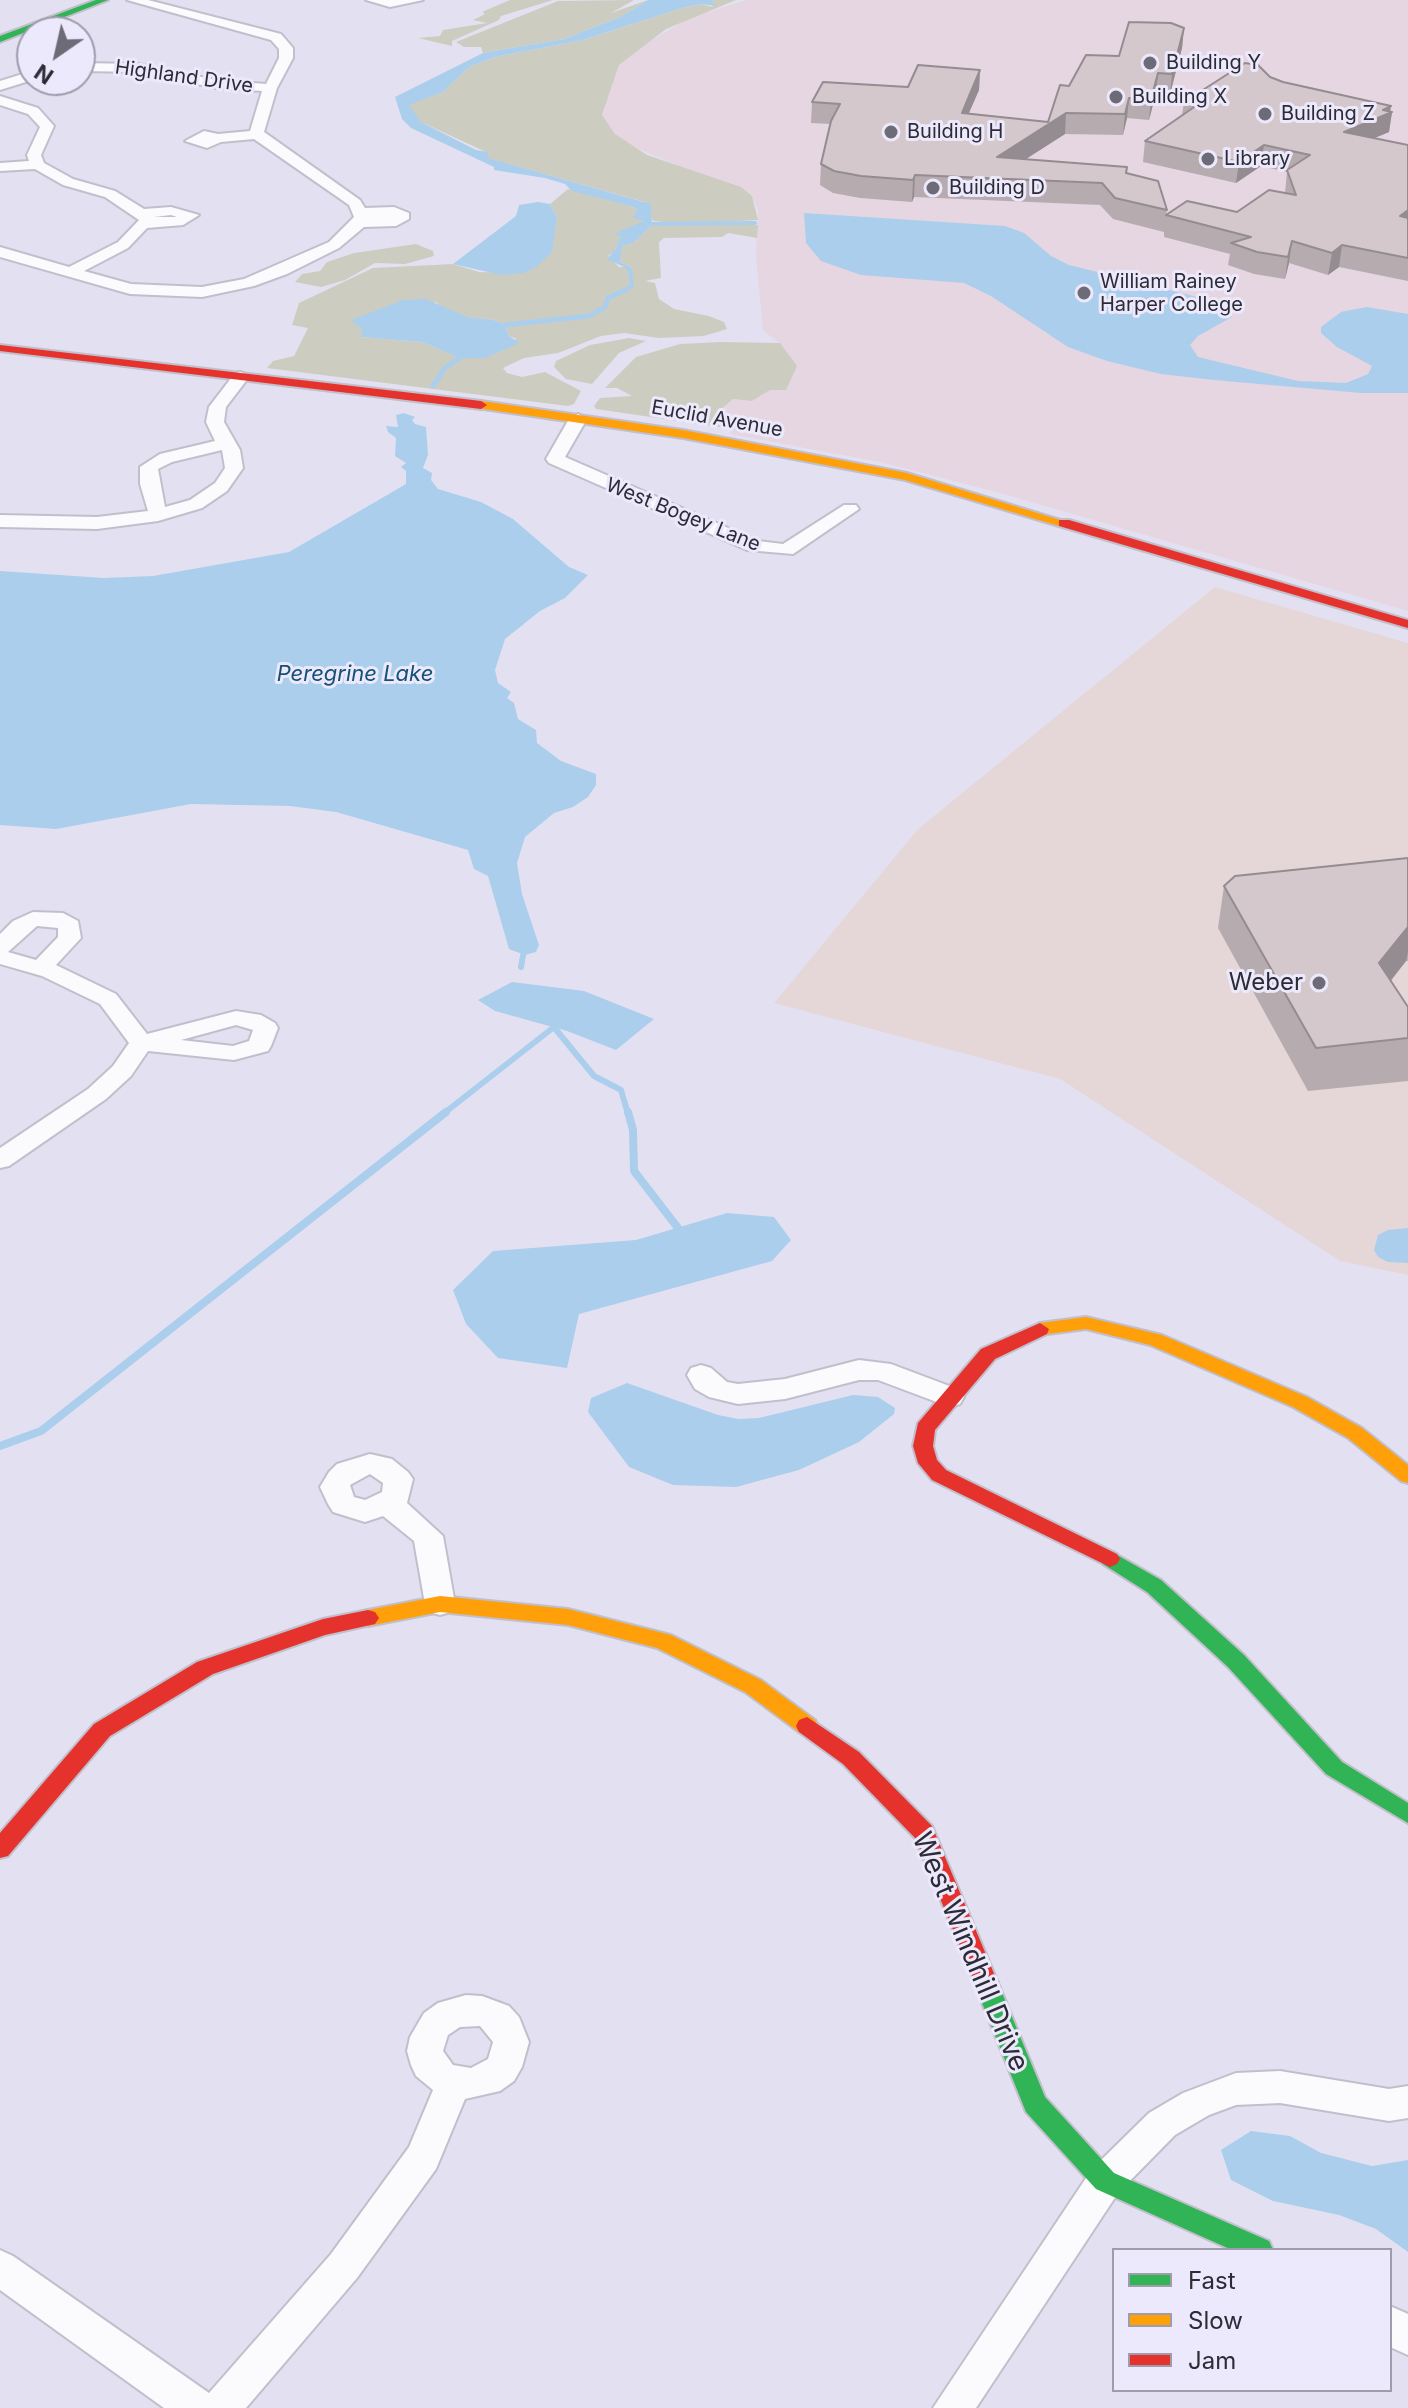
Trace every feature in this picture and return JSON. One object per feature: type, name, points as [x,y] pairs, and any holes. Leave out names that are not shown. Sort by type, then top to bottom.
[{"type":"main road","points":[[0,39],[104,0]]},
{"type":"main road","name":"Euclid Avenue","points":[[0,348],[578,419],[683,434],[907,477],[1408,624]]},
{"type":"main road","points":[[1408,1476],[1334,1419],[1122,1329],[1086,1323],[1033,1330],[988,1354],[925,1428],[923,1446],[928,1463],[939,1475],[1081,1542],[1154,1586],[1236,1661],[1334,1768],[1408,1814]]},
{"type":"main road","name":"West Windhill Drive","points":[[0,1849],[102,1730],[205,1668],[323,1627],[440,1604],[568,1617],[663,1641],[753,1686],[851,1758],[924,1833],[1035,2104],[1105,2181],[1256,2248]]},
{"type":"street","points":[[133,0],[276,37],[291,48],[270,88],[256,126],[257,134]]},
{"type":"street","points":[[372,0],[417,0]]},
{"type":"street","name":"Highland Drive","points":[[96,58],[98,66],[150,70],[216,84],[270,88]]},
{"type":"street","points":[[0,100],[33,111],[47,126],[36,160]]},
{"type":"street","points":[[0,252],[172,300],[248,283],[281,271],[334,245],[360,218],[342,192],[257,134],[218,138]]},
{"type":"street","points":[[0,160],[36,160],[68,182],[110,194],[144,219],[123,245],[68,273]]},
{"type":"street","points":[[0,167],[36,160]]},
{"type":"street","points":[[192,309],[200,304],[202,292]]},
{"type":"street","points":[[0,521],[97,523],[158,515],[196,504],[221,487],[234,468],[215,422],[218,407],[241,377]]},
{"type":"street","name":"West Bogey Lane","points":[[578,419],[555,459],[754,546],[786,550],[850,509]]},
{"type":"street","points":[[158,515],[149,484],[149,467],[166,458],[226,444]]},
{"type":"street","points":[[0,947],[21,926],[33,919],[63,920],[70,926],[69,938],[41,968]]},
{"type":"street","points":[[0,957],[41,968],[108,999],[141,1043],[122,1071],[97,1094],[0,1160]]},
{"type":"street","points":[[701,1375],[705,1382],[719,1390],[738,1394],[785,1389],[859,1370],[881,1371],[950,1397]]},
{"type":"street","points":[[388,1504],[428,1536],[440,1604]]},
{"type":"street","points":[[221,2408],[344,2266],[423,2157],[454,2083]]},
{"type":"street","points":[[953,2408],[1105,2181],[1132,2150],[1162,2124],[1196,2104],[1236,2089],[1280,2087],[1389,2105],[1408,2102]]},
{"type":"street","points":[[0,2268],[197,2408]]},
{"type":"shaded area","points":[[510,0],[553,0],[501,16],[499,20],[452,41],[452,46],[418,38],[440,36],[443,30],[487,23],[473,20],[485,14],[482,12]]},
{"type":"shaded area","points":[[634,0],[611,13],[648,0],[620,17],[564,39],[483,53],[481,47],[464,47],[456,42],[558,1]]},
{"type":"shaded area","points":[[736,0],[666,29],[619,65],[602,115],[615,134],[647,155],[741,187],[752,196],[758,220],[686,224],[653,221],[645,202],[487,158],[488,153],[421,122],[409,109],[409,104],[443,92],[469,67],[495,57],[583,40],[682,8],[701,4],[713,7],[710,2]]},
{"type":"shaded area","name":"William Rainey Harper College","points":[[747,0],[1408,0],[1408,611],[1000,493],[880,462],[730,434],[736,424],[717,418],[719,411],[733,399],[752,401],[770,390],[780,343],[763,331],[756,256],[758,211],[752,196],[631,146],[615,134],[602,115],[619,65],[633,51],[691,17]]},
{"type":"shaded area","points":[[568,189],[634,207],[644,221],[622,235],[614,252],[608,256],[619,267],[631,267],[620,262],[621,246],[633,243],[652,225],[758,225],[757,238],[728,233],[722,237],[664,238],[659,242],[661,278],[645,281],[655,283],[659,299],[674,309],[709,316],[724,322],[727,329],[704,336],[659,338],[624,333],[601,336],[558,353],[524,358],[503,368],[507,373],[522,377],[545,372],[581,391],[574,404],[568,406],[267,368],[273,361],[294,356],[308,328],[292,325],[299,303],[373,268],[453,264],[479,272],[524,273],[551,246],[557,217],[550,204]],"holes":[[[436,302],[442,308],[467,317],[494,320],[505,325],[509,336],[517,339],[461,358],[422,342],[361,337],[362,329]]]},
{"type":"shaded area","points":[[416,244],[433,251],[434,256],[405,264],[375,263],[345,280],[321,287],[295,282],[302,274],[320,271],[327,262],[354,253]]},
{"type":"shaded area","points":[[629,338],[646,341],[619,353],[592,384],[566,379],[554,367],[556,361],[590,345]]},
{"type":"shaded area","points":[[780,343],[797,366],[786,390],[770,390],[752,401],[733,399],[719,411],[717,418],[736,424],[733,429],[596,409],[594,406],[600,398],[632,396],[617,388],[605,388],[636,357],[680,344]]},
{"type":"shaded area","points":[[1215,587],[1408,643],[1408,1275],[1340,1261],[1060,1079],[774,1003],[918,829]]},
{"type":"water","points":[[648,0],[714,0],[711,2],[716,6],[701,4],[682,8],[583,40],[495,57],[469,67],[443,92],[409,105],[421,122],[476,150],[488,152],[488,158],[651,204],[652,225],[633,243],[622,246],[620,262],[631,267],[631,277],[626,268],[607,259],[621,236],[616,235],[618,232],[644,221],[633,218],[637,211],[634,207],[572,191],[565,184],[545,178],[494,170],[494,167],[411,128],[402,119],[395,97],[483,53],[564,39],[620,17]]},
{"type":"water","points":[[550,204],[557,217],[552,252],[536,267],[524,273],[501,275],[453,264],[516,216],[519,205]]},
{"type":"water","points":[[804,213],[1005,226],[1024,233],[1051,256],[1069,265],[1213,301],[1232,317],[1198,336],[1190,345],[1198,357],[1298,381],[1346,383],[1368,374],[1372,366],[1337,347],[1321,333],[1321,327],[1341,312],[1367,307],[1408,314],[1408,393],[1361,393],[1214,380],[1161,374],[1107,361],[1068,347],[991,296],[964,283],[861,275],[821,261],[806,243]]},
{"type":"water","points":[[426,299],[467,317],[494,320],[505,325],[509,336],[520,343],[485,358],[460,358],[422,342],[361,337],[362,329],[351,320],[403,300]]},
{"type":"water","name":"Peregrine Lake","points":[[404,413],[415,417],[412,420],[415,424],[426,427],[428,455],[423,468],[432,473],[431,480],[438,489],[481,502],[513,519],[569,567],[588,575],[565,598],[540,611],[505,639],[495,670],[498,683],[511,692],[507,698],[514,703],[518,719],[536,730],[537,743],[561,761],[596,774],[596,785],[588,797],[573,807],[554,813],[525,837],[517,863],[522,894],[539,945],[536,952],[525,955],[509,949],[488,876],[474,869],[468,850],[336,812],[290,806],[191,804],[56,829],[0,825],[0,571],[104,578],[153,576],[289,552],[406,484],[406,471],[401,467],[406,463],[395,456],[396,438],[386,426],[398,427],[396,415]]},
{"type":"water","points":[[512,982],[584,991],[654,1019],[616,1050],[567,1031],[495,1011],[478,1000]]},
{"type":"water","points":[[727,1213],[774,1217],[791,1240],[772,1261],[579,1314],[567,1368],[498,1358],[466,1324],[453,1290],[493,1251],[636,1240]]},
{"type":"water","points":[[1408,1228],[1408,1263],[1388,1262],[1378,1257],[1374,1250],[1378,1235],[1388,1230]]},
{"type":"water","points":[[627,1383],[738,1419],[759,1418],[853,1395],[878,1397],[895,1408],[894,1414],[859,1442],[799,1470],[736,1487],[673,1485],[629,1467],[588,1412],[591,1398]]},
{"type":"water","points":[[1251,2131],[1290,2136],[1321,2153],[1372,2166],[1408,2160],[1408,2252],[1376,2229],[1339,2215],[1273,2201],[1231,2180],[1221,2150]]},
{"type":"building","points":[[1129,22],[1171,23],[1184,28],[1172,74],[1158,73],[1151,99],[1129,98],[1125,114],[1066,113],[997,157],[1127,167],[1126,173],[1158,181],[1167,210],[1115,198],[1102,183],[915,175],[913,180],[861,176],[834,171],[821,164],[831,121],[840,104],[812,102],[823,82],[908,87],[918,65],[980,70],[962,113],[1048,122],[1060,85],[1069,86],[1086,55],[1119,56]]},
{"type":"building","points":[[1245,63],[1258,65],[1270,77],[1283,82],[1391,106],[1383,110],[1392,112],[1344,132],[1408,145],[1408,210],[1400,216],[1408,218],[1408,258],[1342,245],[1332,253],[1292,241],[1288,257],[1257,252],[1231,243],[1251,237],[1166,215],[1187,201],[1237,212],[1269,190],[1296,195],[1287,170],[1310,155],[1264,145],[1239,162],[1145,141],[1200,103],[1184,102]]},
{"type":"building","name":"Weber","points":[[1408,858],[1408,927],[1379,963],[1408,1007],[1408,1038],[1316,1048],[1224,886],[1235,876]]},
{"type":"waterway","points":[[645,224],[755,223]]},
{"type":"waterway","points":[[623,291],[632,286],[630,271]]},
{"type":"waterway","points":[[498,330],[505,325],[589,316],[605,307],[608,298],[623,291]]},
{"type":"waterway","points":[[433,386],[445,368],[465,354]]},
{"type":"waterway","points":[[521,967],[524,950]]},
{"type":"waterway","points":[[443,1114],[554,1027]]},
{"type":"waterway","points":[[554,1027],[594,1076],[621,1090],[628,1114]]},
{"type":"waterway","points":[[0,1446],[41,1431],[446,1112]]},
{"type":"waterway","points":[[628,1112],[633,1130],[634,1171],[678,1228]]},
{"type":"traffic: fast","points":[[0,39],[104,0]]},
{"type":"traffic: fast","points":[[1110,1559],[1154,1586],[1236,1661],[1334,1768],[1408,1814]]},
{"type":"traffic: fast","points":[[986,1983],[1035,2104],[1105,2181],[1256,2248]]},
{"type":"traffic: slow","points":[[481,405],[683,434],[907,477],[1064,523]]},
{"type":"traffic: slow","points":[[1040,1329],[1086,1323],[1155,1340],[1300,1402],[1355,1433],[1408,1476]]},
{"type":"traffic: slow","points":[[368,1618],[440,1604],[568,1617],[663,1641],[753,1686],[807,1726]]},
{"type":"traffic: jam","points":[[0,348],[481,405]]},
{"type":"traffic: jam","points":[[1064,523],[1408,624]]},
{"type":"traffic: jam","points":[[1040,1329],[988,1354],[925,1428],[923,1446],[928,1463],[939,1475],[1110,1559]]},
{"type":"traffic: jam","points":[[0,1849],[102,1730],[205,1668],[323,1627],[368,1618]]},
{"type":"traffic: jam","points":[[807,1726],[851,1758],[924,1833],[986,1983]]},
{"type":"place","name":"Building Y","points":[[1150,63]]},
{"type":"place","name":"Building X","points":[[1116,97]]},
{"type":"place","name":"Building Z","points":[[1265,114]]},
{"type":"place","name":"Building H","points":[[891,132]]},
{"type":"place","name":"Library","points":[[1208,159]]},
{"type":"place","name":"Building D","points":[[933,188]]},
{"type":"place","name":"William Rainey Harper College","points":[[1084,293]]},
{"type":"place","name":"Weber","points":[[1319,983]]}]
